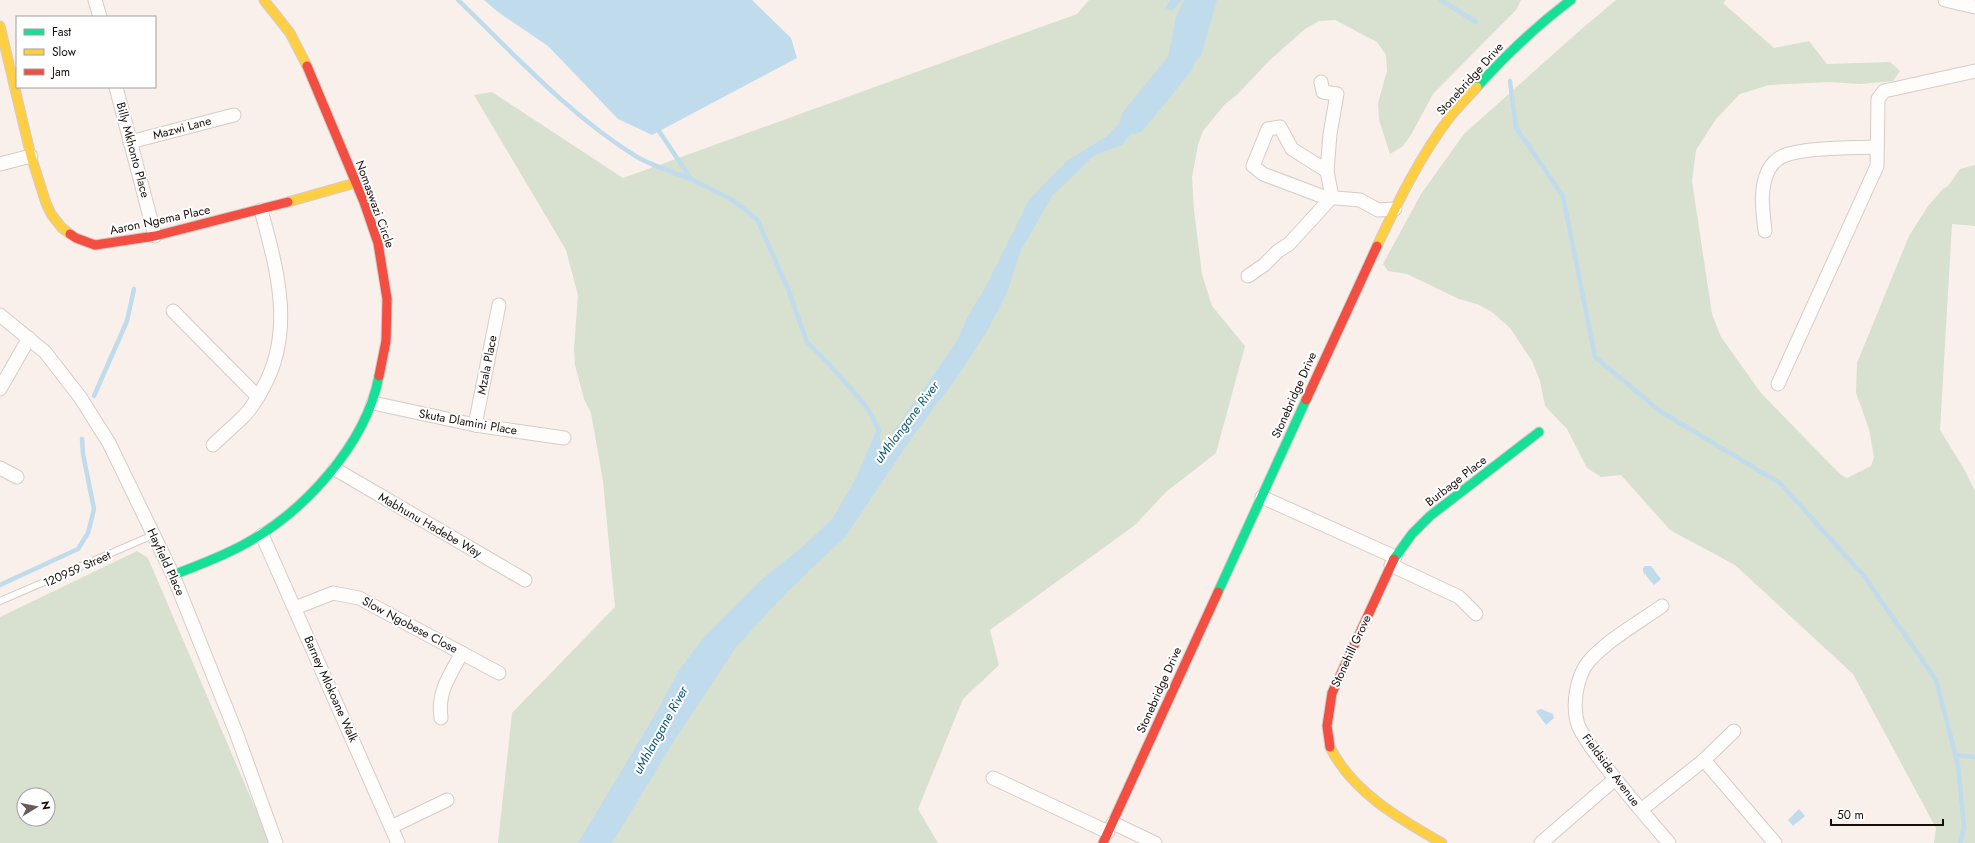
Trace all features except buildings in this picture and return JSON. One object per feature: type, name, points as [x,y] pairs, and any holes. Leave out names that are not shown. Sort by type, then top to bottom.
[{"type":"street","points":[[96,0],[100,16]]},
{"type":"street","name":"Nomaswazi Circle","points":[[173,575],[231,551],[262,535],[306,500],[334,469],[354,440],[373,403],[379,382],[386,342],[388,314],[386,283],[379,247],[355,183],[297,45],[289,30],[264,0]]},
{"type":"street","name":"Stonebridge Drive","points":[[1108,833],[1262,497],[1328,348],[1395,209],[1422,160],[1450,117],[1499,62],[1539,24],[1571,0]]},
{"type":"street","points":[[1945,0],[1975,7]]},
{"type":"street","name":"Aaron Ngema Place","points":[[0,26],[31,156],[51,214],[62,228],[76,238],[95,245],[155,236],[261,210],[355,183]]},
{"type":"street","points":[[1778,384],[1877,166],[1878,99],[1884,91],[1975,71]]},
{"type":"street","points":[[1321,82],[1323,92],[1337,94],[1330,134],[1327,171],[1332,197]]},
{"type":"street","name":"Billy Mkhonto Place","points":[[116,88],[155,236]]},
{"type":"street","name":"Mazwi Lane","points":[[130,142],[234,115]]},
{"type":"street","points":[[1327,171],[1292,148],[1280,126],[1268,129],[1253,166],[1263,174],[1324,197],[1360,200],[1378,210],[1395,209]]},
{"type":"street","points":[[1765,232],[1762,203],[1764,186],[1768,170],[1774,162],[1782,156],[1797,152],[1877,147]]},
{"type":"street","points":[[0,164],[31,156]]},
{"type":"street","points":[[1248,276],[1264,265],[1278,251],[1289,244],[1332,197]]},
{"type":"street","points":[[213,445],[245,415],[258,397],[270,374],[277,352],[282,320],[278,273],[261,210]]},
{"type":"street","name":"Mzala Place","points":[[475,425],[499,305]]},
{"type":"street","points":[[173,311],[258,397]]},
{"type":"street","name":"Hayfield Place","points":[[0,314],[45,352],[96,420],[173,575],[237,735],[276,843]]},
{"type":"street","points":[[0,389],[29,338]]},
{"type":"street","name":"Skuta Dlamini Place","points":[[373,403],[475,425],[564,438]]},
{"type":"street","name":"Burbage Place","points":[[1393,561],[1412,534],[1430,516],[1539,432]]},
{"type":"street","points":[[0,468],[17,477]]},
{"type":"street","name":"Mabhunu Hadebe Way","points":[[334,469],[525,580]]},
{"type":"street","points":[[1262,497],[1393,561],[1459,596],[1476,614]]},
{"type":"street","name":"Barney Mlokoane Walk","points":[[262,535],[398,843]]},
{"type":"street","name":"Stonehill Grove","points":[[1393,561],[1332,692],[1328,710],[1326,731],[1330,746],[1339,765],[1357,783],[1383,805],[1442,843]]},
{"type":"street","name":"Slow Ngobese Close","points":[[295,608],[333,593],[359,598],[499,673]]},
{"type":"street","name":"Fieldside Avenue","points":[[1662,606],[1604,648],[1589,662],[1581,674],[1577,687],[1576,704],[1578,724],[1588,744],[1615,779],[1669,843]]},
{"type":"street","points":[[441,718],[439,702],[444,688],[462,653]]},
{"type":"street","points":[[1641,810],[1704,760],[1734,731]]},
{"type":"street","points":[[1704,760],[1775,843]]},
{"type":"street","points":[[993,778],[1108,833],[1155,843]]},
{"type":"street","points":[[1541,843],[1615,779]]},
{"type":"street","points":[[391,827],[447,800]]},
{"type":"lane","name":"120959 Street","points":[[0,601],[153,535]]},
{"type":"green space","points":[[1089,0],[1521,0],[1516,10],[1433,94],[1411,135],[1403,146],[1390,154],[1379,120],[1378,103],[1387,71],[1386,55],[1377,42],[1335,20],[1319,21],[1305,29],[1269,61],[1237,95],[1225,104],[1203,131],[1198,145],[1192,177],[1194,210],[1202,274],[1212,306],[1245,346],[1216,453],[1166,492],[1135,525],[990,630],[999,665],[963,699],[918,809],[938,843],[498,843],[512,713],[615,607],[603,481],[591,413],[584,399],[575,365],[574,349],[578,295],[566,250],[474,95],[492,92],[623,178],[1077,14]]},
{"type":"green space","points":[[1616,0],[1726,0],[1723,3],[1774,48],[1809,41],[1827,64],[1890,62],[1900,71],[1893,81],[1861,84],[1829,82],[1769,85],[1740,94],[1716,119],[1696,150],[1692,181],[1712,314],[1721,337],[1761,393],[1840,474],[1847,478],[1871,466],[1874,457],[1869,429],[1856,393],[1857,363],[1909,236],[1928,206],[1943,189],[1948,186],[1960,169],[1975,165],[1975,226],[1952,224],[1940,430],[1964,469],[1975,491],[1975,843],[1934,843],[1936,828],[1853,674],[1735,565],[1670,530],[1621,475],[1601,477],[1587,468],[1567,429],[1545,406],[1540,381],[1532,361],[1510,328],[1492,312],[1477,304],[1459,299],[1407,274],[1388,271],[1383,264],[1421,194],[1464,134]]},
{"type":"green space","points":[[137,551],[148,558],[270,843],[0,843],[0,617]]},
{"type":"water","points":[[484,0],[752,0],[791,38],[797,58],[652,135],[618,119],[548,46],[498,12]]},
{"type":"water","points":[[1170,0],[1181,0],[1173,11],[1165,8]]},
{"type":"water","points":[[1188,0],[1217,0],[1201,56],[1167,90],[1122,145],[1095,155],[1052,196],[1020,252],[1007,293],[987,331],[960,373],[913,436],[846,536],[787,592],[736,647],[677,736],[612,843],[578,843],[656,713],[678,672],[703,638],[761,580],[800,549],[832,519],[855,480],[877,429],[883,447],[957,341],[969,314],[985,288],[1029,200],[1067,161],[1107,136],[1127,115],[1161,89],[1175,65],[1188,37],[1191,8]]},
{"type":"water","points":[[1645,566],[1651,566],[1661,579],[1654,585],[1643,572],[1643,568]]},
{"type":"water","points":[[1541,709],[1553,714],[1554,718],[1546,725],[1536,711]]},
{"type":"water","points":[[1799,809],[1805,816],[1793,826],[1788,820]]},
{"type":"waterway","points":[[458,0],[543,83],[588,122],[637,157],[690,179]]},
{"type":"waterway","name":"uMhlangane River","points":[[1134,120],[1181,62],[1189,20],[1200,0]]},
{"type":"waterway","points":[[1441,0],[1476,22]]},
{"type":"waterway","points":[[1510,81],[1516,128],[1563,196],[1595,357],[1660,411],[1780,483],[1864,576],[1936,680],[1958,765],[1964,827],[1960,843]]},
{"type":"waterway","points":[[659,131],[691,179],[731,199],[757,219],[788,289],[807,342],[829,364],[866,406],[879,430],[877,438]]},
{"type":"waterway","points":[[94,396],[127,321],[134,289]]},
{"type":"waterway","points":[[0,585],[78,549],[88,533],[94,509],[83,454],[82,439]]},
{"type":"waterway","points":[[1955,755],[1975,757]]},
{"type":"traffic: fast","points":[[1477,87],[1522,41],[1571,0]]},
{"type":"traffic: fast","points":[[173,575],[200,565],[243,545],[288,515],[309,496],[329,474],[361,427],[372,402],[379,376]]},
{"type":"traffic: fast","points":[[1218,592],[1306,400]]},
{"type":"traffic: fast","points":[[1394,559],[1412,534],[1430,516],[1539,432]]},
{"type":"traffic: slow","points":[[264,0],[290,33],[307,66]]},
{"type":"traffic: slow","points":[[0,26],[31,156],[46,203],[51,214],[62,228],[70,234]]},
{"type":"traffic: slow","points":[[1377,246],[1401,196],[1429,147],[1450,117],[1477,87]]},
{"type":"traffic: slow","points":[[288,202],[355,183]]},
{"type":"traffic: slow","points":[[1330,747],[1339,763],[1364,791],[1394,814],[1442,843]]},
{"type":"traffic: jam","points":[[307,66],[364,202],[378,243],[387,299],[386,341],[379,376]]},
{"type":"traffic: jam","points":[[70,234],[76,238],[95,245],[155,236],[288,202]]},
{"type":"traffic: jam","points":[[1306,400],[1377,246]]},
{"type":"traffic: jam","points":[[1330,747],[1327,726],[1332,693],[1394,559]]},
{"type":"traffic: jam","points":[[1103,843],[1218,592]]}]
